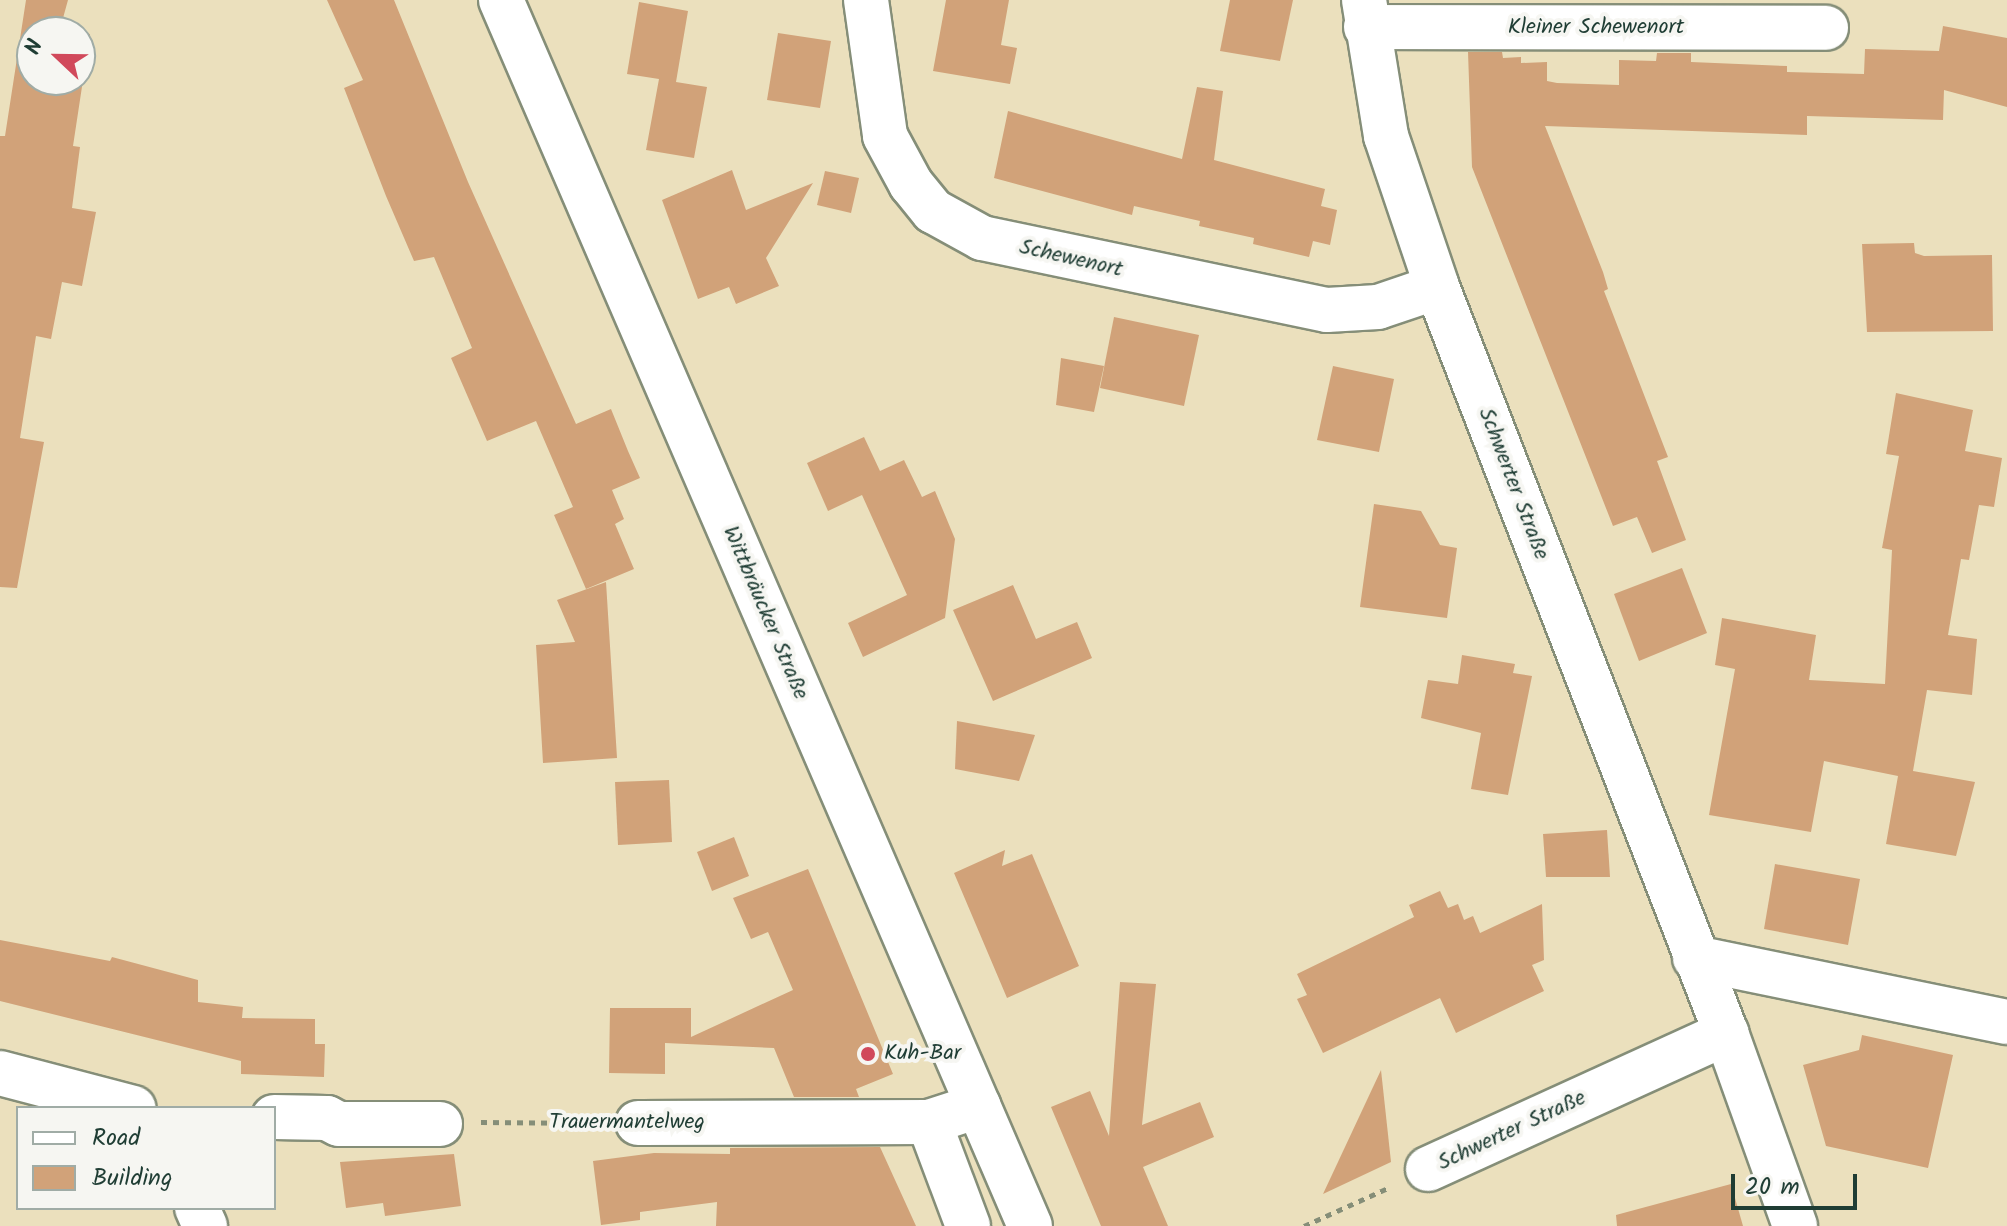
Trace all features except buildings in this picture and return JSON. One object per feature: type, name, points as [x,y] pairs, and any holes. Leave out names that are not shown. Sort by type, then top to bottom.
[{"type":"street","name":"Wittbräucker Straße","points":[[501,0],[1030,1226]]},
{"type":"street","name":"Schewenort","points":[[866,0],[885,136],[911,184],[933,211],[982,238],[1327,310],[1367,309],[1437,287]]},
{"type":"street","name":"Schwerter Straße","points":[[1365,14],[1386,136],[1437,287],[1726,1033],[1795,1226]]},
{"type":"street","name":"Kleiner Schewenort","points":[[1365,14],[1826,28]]},
{"type":"street","points":[[1695,958],[2007,1022]]},
{"type":"street","name":"Schwerter Straße","points":[[1428,1169],[1726,1033]]},
{"type":"street","points":[[0,1073],[125,1106]]},
{"type":"street","name":"Trauermantelweg","points":[[638,1123],[929,1122],[978,1106]]},
{"type":"street","points":[[276,1117],[327,1118],[339,1124],[440,1124]]},
{"type":"street","points":[[929,1122],[968,1226]]},
{"type":"path","name":"Trauermantelweg","points":[[440,1124],[638,1123]]},
{"type":"path","points":[[1304,1226],[1428,1169]]},
{"type":"place","name":"Kuh-Bar","points":[[868,1054]]}]
